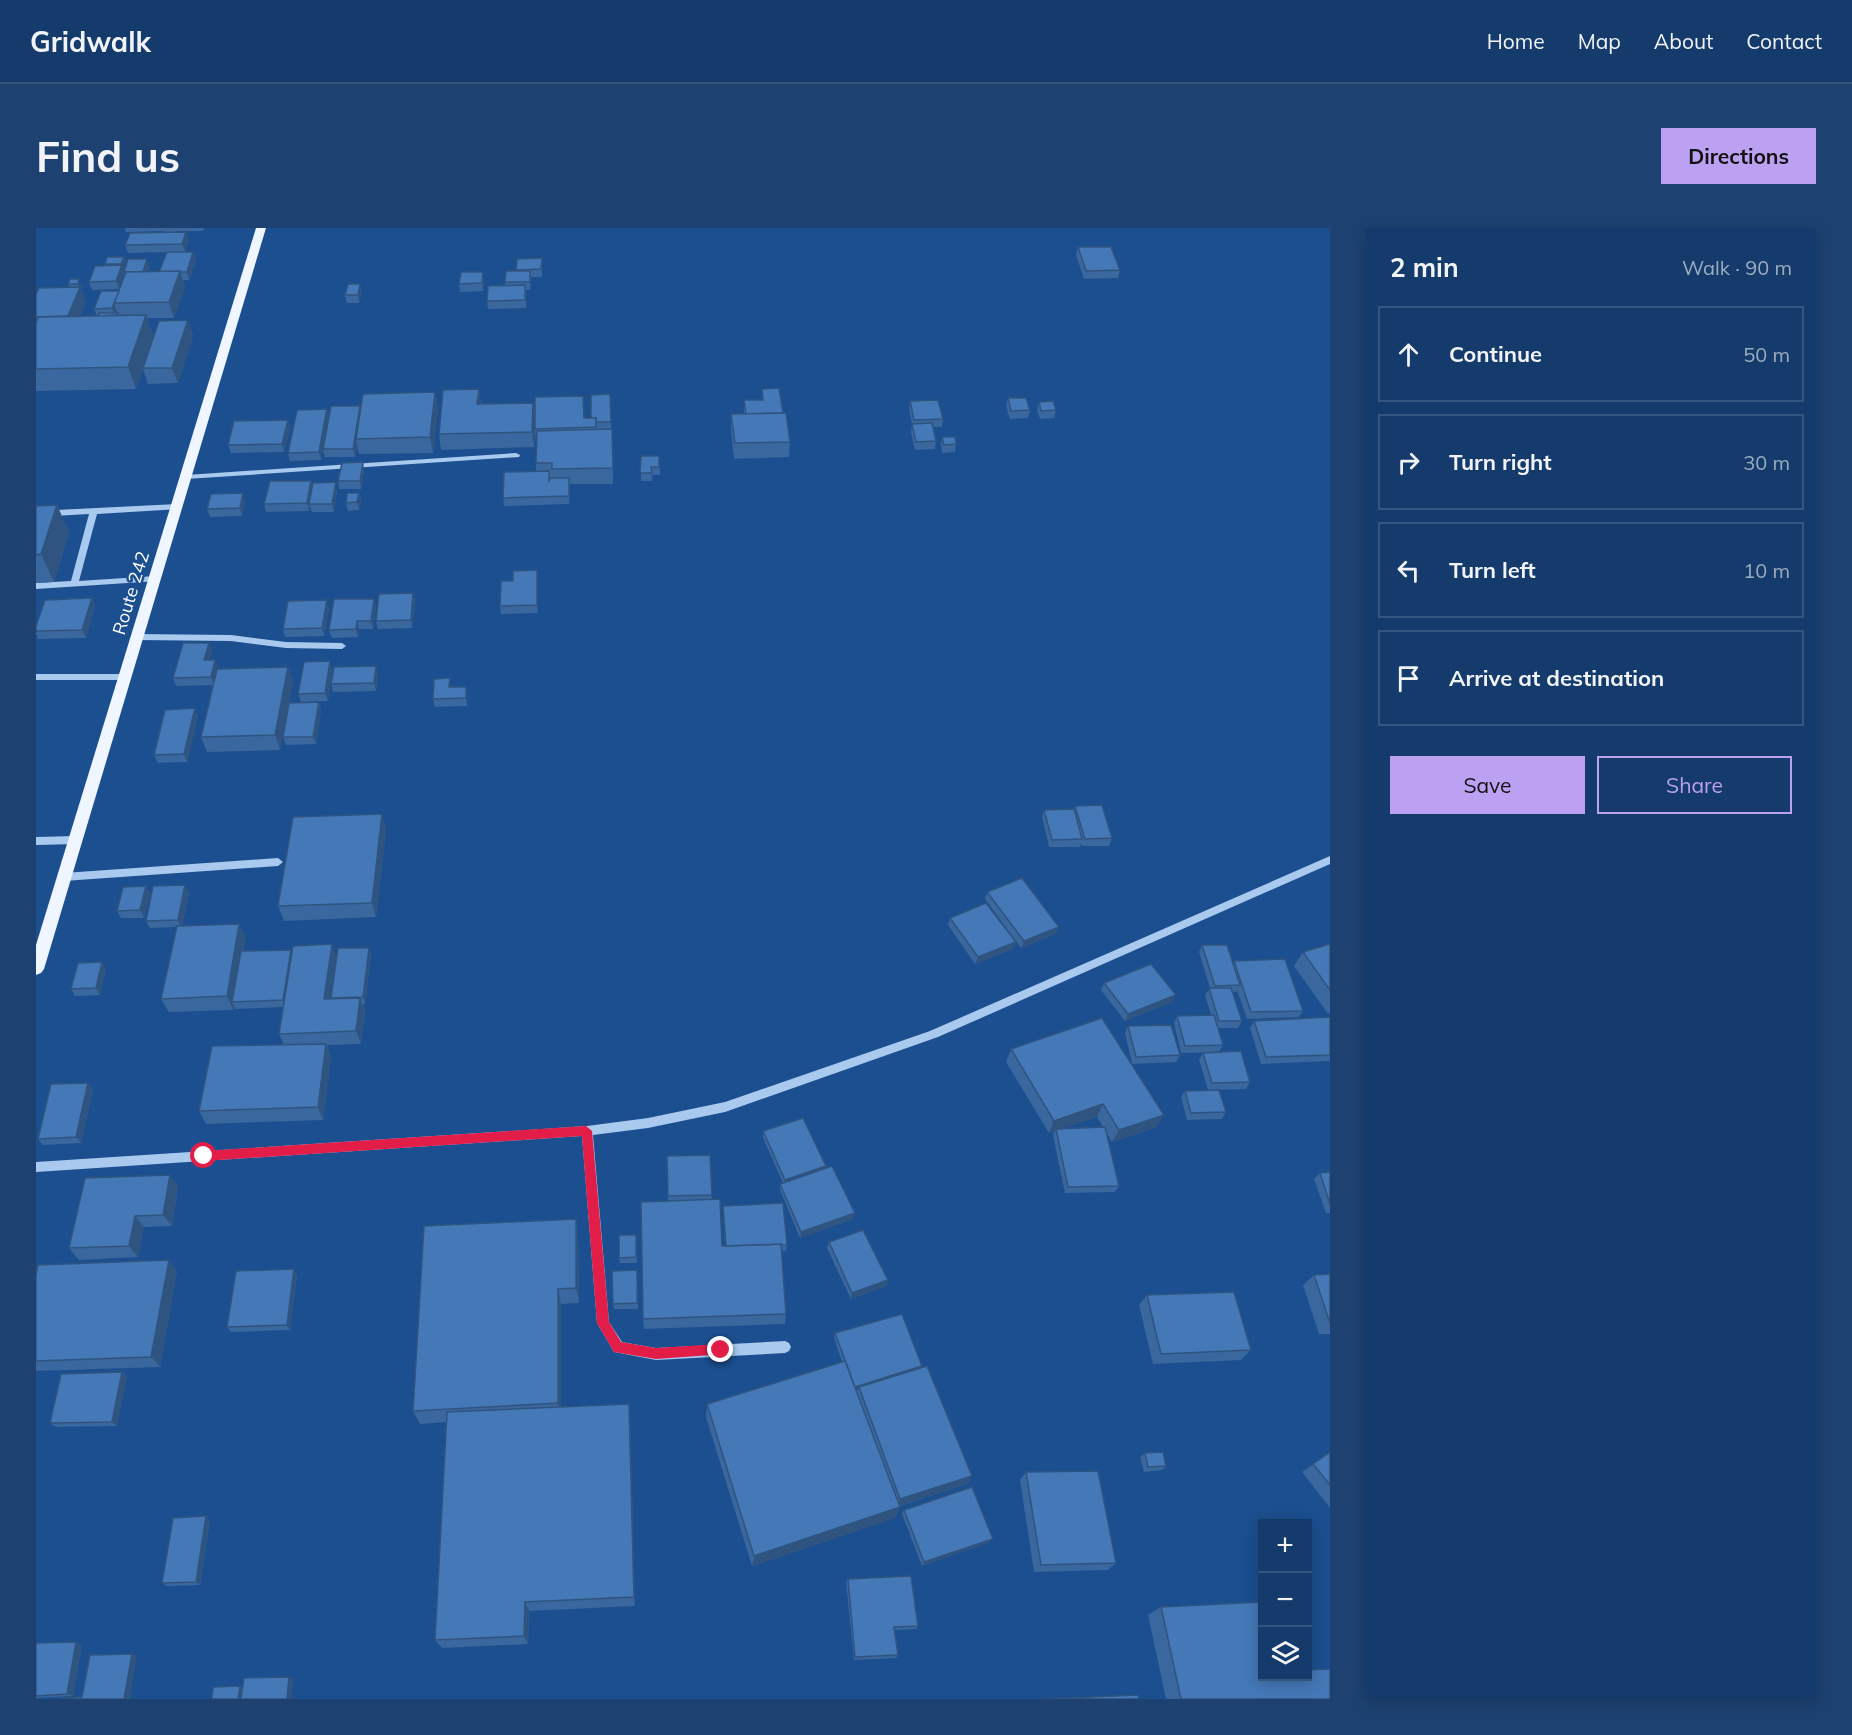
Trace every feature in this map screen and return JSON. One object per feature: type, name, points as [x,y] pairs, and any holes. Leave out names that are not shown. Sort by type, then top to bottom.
[{"type":"main road","name":"Route 242","points":[[36,969],[261,228]]},
{"type":"street","points":[[186,477],[516,454]]},
{"type":"street","points":[[36,514],[177,507]]},
{"type":"street","points":[[74,584],[94,512]]},
{"type":"street","points":[[36,586],[155,579]]},
{"type":"street","points":[[137,637],[231,638],[286,645],[342,646]]},
{"type":"street","points":[[36,677],[124,677]]},
{"type":"street","points":[[36,841],[75,840]]},
{"type":"street","points":[[36,1167],[586,1131],[648,1123],[725,1107],[934,1034],[1330,860]]},
{"type":"street","points":[[64,877],[278,862]]},
{"type":"street","points":[[586,1131],[603,1323],[618,1348],[656,1354],[785,1347]]},
{"type":"building","points":[[186,232],[182,244],[125,245],[130,233]]},
{"type":"building","points":[[1078,247],[1111,247],[1120,270],[1086,271]]},
{"type":"building","points":[[167,252],[193,252],[187,272],[159,272]]},
{"type":"building","points":[[107,257],[124,257],[121,264],[105,264]]},
{"type":"building","points":[[542,258],[541,269],[516,270],[517,259]]},
{"type":"building","points":[[128,259],[147,259],[143,272],[124,272]]},
{"type":"building","points":[[122,265],[116,281],[89,282],[95,266]]},
{"type":"building","points":[[180,271],[169,302],[114,303],[126,272]]},
{"type":"building","points":[[506,271],[530,271],[530,282],[505,282]]},
{"type":"building","points":[[461,272],[483,272],[482,283],[459,284]]},
{"type":"building","points":[[70,279],[79,279],[78,284],[68,284]]},
{"type":"building","points":[[348,284],[360,284],[358,295],[345,295]]},
{"type":"building","points":[[525,285],[525,300],[487,301],[488,286]]},
{"type":"building","points":[[80,287],[68,316],[36,318],[36,294],[39,288]]},
{"type":"building","points":[[101,291],[119,291],[112,308],[94,309]]},
{"type":"building","points":[[99,313],[118,313],[117,315],[98,316]]},
{"type":"building","points":[[146,315],[128,367],[36,369],[38,317]]},
{"type":"building","points":[[188,320],[172,368],[143,368],[159,321]]},
{"type":"building","points":[[779,388],[783,413],[746,414],[744,400],[763,400],[762,389]]},
{"type":"building","points":[[479,389],[477,404],[533,403],[532,432],[439,434],[443,390]]},
{"type":"building","points":[[435,392],[430,437],[356,439],[363,394]]},
{"type":"building","points":[[610,394],[611,422],[596,422],[596,418],[591,418],[591,395]]},
{"type":"building","points":[[583,396],[584,418],[596,418],[596,427],[535,429],[535,397]]},
{"type":"building","points":[[1008,398],[1026,398],[1030,410],[1011,411]]},
{"type":"building","points":[[938,400],[943,419],[914,420],[910,401]]},
{"type":"building","points":[[1053,401],[1056,410],[1041,411],[1039,402]]},
{"type":"building","points":[[331,406],[360,406],[353,449],[323,449]]},
{"type":"building","points":[[327,409],[319,452],[288,453],[297,410]]},
{"type":"building","points":[[786,413],[790,442],[735,443],[731,414]]},
{"type":"building","points":[[288,420],[282,444],[228,445],[234,421]]},
{"type":"building","points":[[932,423],[936,441],[916,442],[912,424]]},
{"type":"building","points":[[612,429],[613,468],[552,469],[552,463],[536,463],[537,431]]},
{"type":"building","points":[[942,437],[955,437],[956,444],[944,445]]},
{"type":"building","points":[[641,456],[659,456],[659,467],[651,467],[652,473],[640,473]]},
{"type":"building","points":[[363,462],[360,481],[338,481],[342,463]]},
{"type":"building","points":[[549,471],[549,482],[550,478],[569,478],[569,496],[503,498],[504,472]]},
{"type":"building","points":[[270,481],[311,481],[307,503],[264,504]]},
{"type":"building","points":[[336,482],[332,504],[309,504],[313,483]]},
{"type":"building","points":[[243,493],[240,508],[207,509],[211,494]]},
{"type":"building","points":[[347,493],[359,493],[357,502],[346,503]]},
{"type":"building","points":[[57,505],[41,554],[36,555],[36,506]]},
{"type":"building","points":[[537,570],[537,605],[500,606],[501,581],[513,581],[513,571]]},
{"type":"building","points":[[413,593],[411,620],[376,621],[379,594]]},
{"type":"building","points":[[92,598],[82,630],[36,631],[45,600]]},
{"type":"building","points":[[334,599],[374,599],[371,621],[357,621],[356,629],[329,630]]},
{"type":"building","points":[[327,600],[322,628],[283,629],[288,601]]},
{"type":"building","points":[[183,643],[209,643],[204,660],[215,660],[211,677],[173,678]]},
{"type":"building","points":[[330,661],[325,693],[298,694],[304,662]]},
{"type":"building","points":[[376,666],[374,683],[331,684],[334,667]]},
{"type":"building","points":[[288,667],[275,735],[201,737],[217,669]]},
{"type":"building","points":[[450,678],[449,687],[466,687],[466,698],[433,699],[434,679]]},
{"type":"building","points":[[319,702],[313,737],[283,737],[289,703]]},
{"type":"building","points":[[195,708],[184,754],[154,755],[165,710]]},
{"type":"building","points":[[1102,805],[1112,838],[1085,839],[1075,806]]},
{"type":"building","points":[[1074,809],[1082,839],[1052,840],[1044,810]]},
{"type":"building","points":[[382,814],[372,903],[278,906],[293,817]]},
{"type":"building","points":[[1022,878],[1059,927],[1024,941],[987,892]]},
{"type":"building","points":[[185,885],[178,920],[146,921],[153,886]]},
{"type":"building","points":[[146,886],[140,910],[117,911],[123,887]]},
{"type":"building","points":[[986,903],[1016,942],[978,957],[950,918]]},
{"type":"building","points":[[239,924],[227,996],[161,999],[177,926]]},
{"type":"building","points":[[332,944],[324,999],[360,998],[356,1031],[279,1034],[293,946]]},
{"type":"building","points":[[1330,944],[1330,990],[1303,952]]},
{"type":"building","points":[[1202,945],[1227,945],[1240,985],[1215,986]]},
{"type":"building","points":[[338,948],[369,948],[363,997],[331,998]]},
{"type":"building","points":[[291,950],[283,1000],[232,1002],[241,951]]},
{"type":"building","points":[[1285,959],[1303,1011],[1251,1012],[1234,961]]},
{"type":"building","points":[[102,962],[96,988],[71,989],[78,963]]},
{"type":"building","points":[[1151,964],[1176,995],[1128,1014],[1104,983]]},
{"type":"building","points":[[1209,988],[1231,988],[1242,1021],[1219,1021]]},
{"type":"building","points":[[1214,1015],[1223,1045],[1185,1046],[1177,1016]]},
{"type":"building","points":[[1330,1017],[1330,1055],[1266,1057],[1254,1021]]},
{"type":"building","points":[[1102,1018],[1164,1115],[1119,1130],[1103,1104],[1054,1121],[1011,1049]]},
{"type":"building","points":[[1171,1025],[1180,1055],[1136,1057],[1128,1026]]},
{"type":"building","points":[[326,1044],[318,1107],[199,1111],[212,1046]]},
{"type":"building","points":[[1241,1051],[1250,1082],[1212,1083],[1203,1053]]},
{"type":"building","points":[[88,1083],[76,1137],[38,1139],[51,1084]]},
{"type":"building","points":[[1219,1090],[1226,1112],[1191,1113],[1185,1091]]},
{"type":"building","points":[[803,1118],[826,1166],[785,1180],[763,1131]]},
{"type":"building","points":[[1105,1127],[1119,1186],[1068,1187],[1056,1129]]},
{"type":"building","points":[[710,1155],[712,1195],[668,1196],[667,1156]]},
{"type":"building","points":[[832,1166],[855,1213],[801,1232],[780,1184]]},
{"type":"building","points":[[1330,1172],[1330,1204],[1320,1173]]},
{"type":"building","points":[[170,1175],[163,1215],[135,1216],[129,1246],[69,1248],[85,1178]]},
{"type":"building","points":[[720,1199],[722,1246],[781,1244],[786,1314],[643,1319],[641,1202]]},
{"type":"building","points":[[783,1203],[787,1245],[726,1246],[723,1206]]},
{"type":"building","points":[[576,1219],[576,1288],[558,1289],[558,1403],[413,1411],[424,1226]]},
{"type":"building","points":[[863,1230],[888,1280],[852,1293],[829,1242]]},
{"type":"building","points":[[619,1235],[636,1235],[636,1257],[619,1258]]},
{"type":"building","points":[[169,1260],[151,1357],[36,1361],[38,1265]]},
{"type":"building","points":[[294,1269],[287,1325],[227,1327],[236,1271]]},
{"type":"building","points":[[637,1270],[637,1303],[613,1304],[612,1271]]},
{"type":"building","points":[[1330,1274],[1330,1323],[1314,1275]]},
{"type":"building","points":[[1234,1292],[1251,1350],[1161,1354],[1147,1295]]},
{"type":"building","points":[[902,1314],[922,1366],[855,1387],[835,1333]]},
{"type":"building","points":[[845,1361],[900,1507],[754,1556],[707,1404]]},
{"type":"building","points":[[927,1366],[972,1476],[900,1499],[859,1387]]},
{"type":"building","points":[[122,1372],[112,1422],[50,1423],[61,1374]]},
{"type":"building","points":[[629,1404],[634,1597],[525,1602],[524,1636],[435,1640],[447,1412]]},
{"type":"building","points":[[1163,1452],[1166,1466],[1148,1467],[1145,1453]]},
{"type":"building","points":[[1330,1452],[1330,1485],[1313,1464]]},
{"type":"building","points":[[1098,1471],[1116,1563],[1041,1565],[1026,1472]]},
{"type":"building","points":[[972,1487],[993,1539],[924,1562],[904,1510]]},
{"type":"building","points":[[206,1516],[196,1582],[162,1583],[173,1518]]},
{"type":"building","points":[[911,1576],[918,1626],[894,1627],[898,1655],[855,1657],[848,1579]]},
{"type":"building","points":[[1258,1602],[1258,1681],[1312,1681],[1312,1670],[1330,1669],[1330,1699],[1181,1699],[1161,1607]]},
{"type":"building","points":[[76,1642],[67,1694],[36,1696],[36,1643]]},
{"type":"building","points":[[132,1654],[124,1699],[62,1699],[82,1697],[90,1655]]},
{"type":"building","points":[[289,1677],[287,1699],[241,1699],[244,1678]]},
{"type":"building","points":[[240,1686],[238,1699],[212,1699],[213,1687]]},
{"type":"building","points":[[1138,1695],[1139,1699],[1046,1699]]},
{"type":"route","points":[[204,1156],[586,1131],[603,1323],[618,1348],[656,1354],[721,1350]]}]
